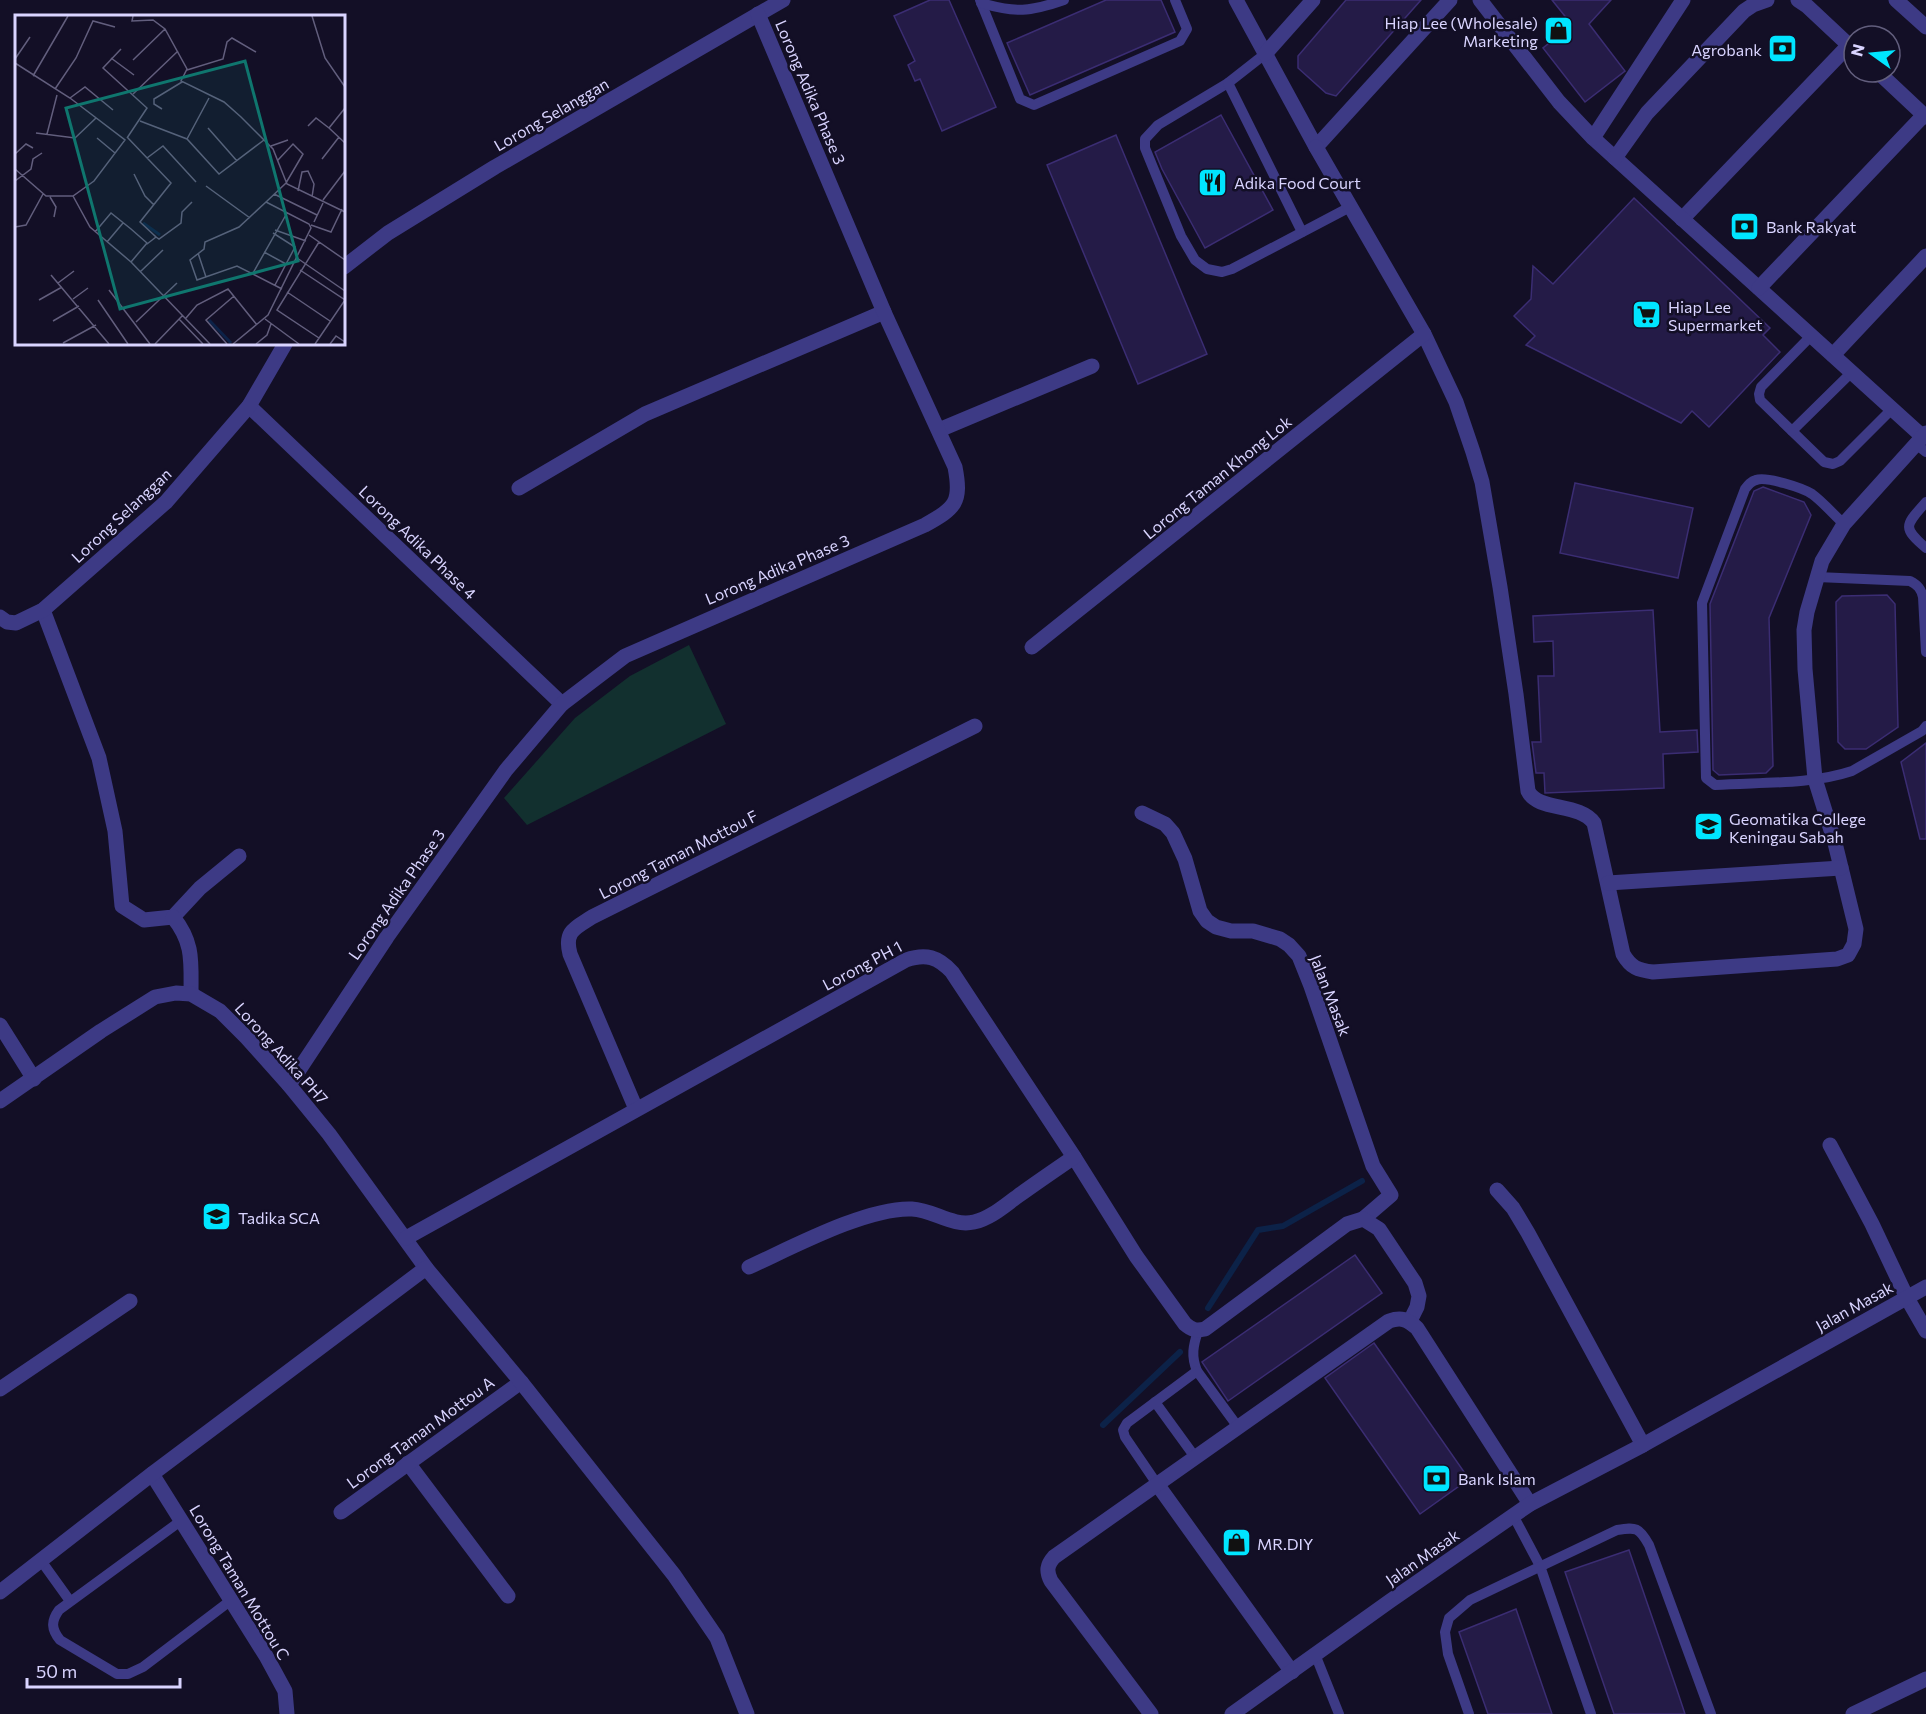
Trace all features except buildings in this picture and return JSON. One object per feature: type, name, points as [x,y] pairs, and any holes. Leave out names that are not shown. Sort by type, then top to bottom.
[{"type":"street","name":"Lorong Selanggan","points":[[345,266],[388,233],[495,167],[783,0]]},
{"type":"street","points":[[1236,0],[1316,147],[1424,334],[1456,402],[1482,482],[1516,694],[1528,791],[1535,801],[1559,806],[1590,818],[1596,831],[1623,954],[1629,964],[1637,969],[1653,972],[1837,959],[1848,955],[1854,944],[1856,929],[1815,779],[1805,669],[1804,630],[1822,561],[1844,524],[1923,442],[1852,372],[1593,138],[1559,102],[1480,0]]},
{"type":"street","points":[[1266,54],[1313,0]]},
{"type":"street","points":[[1316,147],[1450,0]]},
{"type":"street","points":[[1593,138],[1683,0]]},
{"type":"street","points":[[1615,158],[1647,113],[1744,11],[1767,0]]},
{"type":"street","points":[[1798,0],[1842,38]]},
{"type":"street","points":[[1898,0],[1926,27]]},
{"type":"street","name":"Lorong Adika Phase 3","points":[[289,1085],[387,937],[500,779],[562,704],[625,656],[925,525],[953,507],[959,489],[955,467],[884,312],[758,14]]},
{"type":"street","points":[[1682,219],[1842,57]]},
{"type":"street","points":[[1758,288],[1925,116],[1891,84]]},
{"type":"street","points":[[1833,355],[1926,256]]},
{"type":"street","points":[[519,488],[645,414],[884,312]]},
{"type":"street","name":"Lorong Taman Khong Lok","points":[[1032,647],[1424,334]]},
{"type":"street","name":"Lorong Selanggan","points":[[0,617],[7,622],[16,623],[43,610],[166,502],[249,406],[284,345]]},
{"type":"street","points":[[939,430],[1092,366]]},
{"type":"street","name":"Lorong Adika Phase 4","points":[[249,406],[562,704]]},
{"type":"street","points":[[43,610],[99,758],[116,831],[122,906],[144,921],[173,917],[200,888],[239,856]]},
{"type":"street","name":"Lorong Taman Mottou F","points":[[636,1109],[570,954],[567,940],[569,934],[592,917],[975,726]]},
{"type":"street","name":"Jalan Masak","points":[[1142,813],[1166,824],[1173,832],[1185,860],[1200,911],[1207,921],[1216,927],[1231,931],[1253,931],[1280,939],[1299,956],[1373,1166],[1391,1195],[1363,1219]]},
{"type":"street","points":[[1608,883],[1841,868]]},
{"type":"street","points":[[0,1101],[101,1031],[155,997],[176,993],[191,994],[191,958],[185,931],[173,917]]},
{"type":"street","name":"Lorong PH 1","points":[[406,1238],[906,960],[924,956],[939,959],[952,972],[1074,1156],[1136,1256],[1185,1324],[1198,1331]]},
{"type":"street","name":"Lorong Adika PH7","points":[[191,994],[220,1011],[289,1085],[329,1134],[426,1268],[521,1382],[674,1575],[717,1638],[747,1714]]},
{"type":"street","points":[[0,1025],[34,1079]]},
{"type":"street","points":[[1830,1145],[1926,1331]]},
{"type":"street","points":[[749,1267],[866,1217],[894,1210],[914,1209],[949,1220],[974,1222],[991,1215],[1074,1156]]},
{"type":"street","points":[[1497,1190],[1513,1208],[1528,1233],[1643,1445]]},
{"type":"street","points":[[1198,1331],[1214,1323],[1347,1224],[1363,1219],[1379,1229],[1415,1283],[1419,1296],[1418,1307],[1410,1321]]},
{"type":"street","points":[[0,1592],[42,1562],[152,1473],[426,1268]]},
{"type":"street","name":"Jalan Masak","points":[[1232,1714],[1530,1504],[1643,1445],[1926,1287]]},
{"type":"street","points":[[0,1389],[130,1301]]},
{"type":"street","points":[[1151,1714],[1051,1581],[1047,1569],[1054,1557],[1389,1321],[1400,1318],[1410,1321],[1417,1328],[1530,1504]]},
{"type":"street","name":"Lorong Taman Mottou A","points":[[341,1512],[521,1382]]},
{"type":"street","points":[[408,1463],[508,1596]]},
{"type":"street","name":"Lorong Taman Mottou C","points":[[152,1473],[266,1656],[285,1691],[288,1714]]},
{"type":"street","points":[[1157,1484],[1292,1672]]},
{"type":"street","points":[[1853,1714],[1926,1679]]},
{"type":"lane","points":[[981,1],[1008,10],[1026,10],[1064,0]]},
{"type":"lane","points":[[981,1],[1020,99],[1034,105],[1180,41],[1187,29],[1175,0]]},
{"type":"lane","points":[[1266,54],[1228,83],[1158,125],[1144,139],[1144,148],[1181,236],[1195,260],[1207,269],[1222,272],[1248,261],[1350,207]]},
{"type":"lane","points":[[1228,83],[1302,232]]},
{"type":"lane","points":[[1811,336],[1761,387],[1759,394],[1760,400],[1824,462],[1833,464],[1840,461],[1892,409]]},
{"type":"lane","points":[[1792,431],[1852,372]]},
{"type":"lane","points":[[1844,524],[1805,490],[1767,479],[1758,479],[1745,489],[1702,603],[1706,778],[1715,785],[1815,779],[1852,771],[1922,731],[1926,726]]},
{"type":"lane","points":[[1926,502],[1910,520],[1908,529],[1910,535],[1926,548]]},
{"type":"lane","points":[[1817,577],[1910,581],[1916,584],[1923,597],[1926,652]]},
{"type":"lane","points":[[1198,1331],[1192,1351],[1197,1371],[1238,1427]]},
{"type":"lane","points":[[1157,1484],[1125,1437],[1123,1430],[1127,1423],[1197,1371]]},
{"type":"lane","points":[[1155,1402],[1195,1457]]},
{"type":"lane","points":[[1513,1515],[1540,1566],[1591,1714]]},
{"type":"lane","points":[[182,1520],[70,1601],[54,1617],[52,1626],[55,1634],[60,1640],[112,1671],[122,1674],[132,1673],[230,1601]]},
{"type":"lane","points":[[1469,1714],[1448,1654],[1445,1632],[1449,1618],[1470,1600],[1617,1530],[1633,1527],[1642,1532],[1649,1545],[1711,1714]]},
{"type":"lane","points":[[42,1562],[70,1601]]},
{"type":"lane","points":[[1315,1654],[1339,1714]]},
{"type":"green space","points":[[689,645],[726,724],[527,825],[504,798],[575,718],[630,676]]},
{"type":"waterway","points":[[1208,1308],[1258,1230],[1283,1226],[1362,1181]]},
{"type":"waterway","points":[[1103,1425],[1180,1352]]},
{"type":"place","name":"Hiap Lee (Wholesale) Marketing","points":[[1559,31]]},
{"type":"place","name":"Agrobank","points":[[1783,49]]},
{"type":"place","name":"Adika Food Court","points":[[1213,182]]},
{"type":"place","name":"Bank Rakyat","points":[[1745,226]]},
{"type":"place","name":"Hiap Lee Supermarket","points":[[1647,315]]},
{"type":"place","name":"Geomatika College Keningau Sabah","points":[[1708,827]]},
{"type":"place","name":"Tadika SCA","points":[[217,1217]]},
{"type":"place","name":"Bank Islam","points":[[1437,1478]]},
{"type":"place","name":"MR.DIY","points":[[1236,1543]]}]
